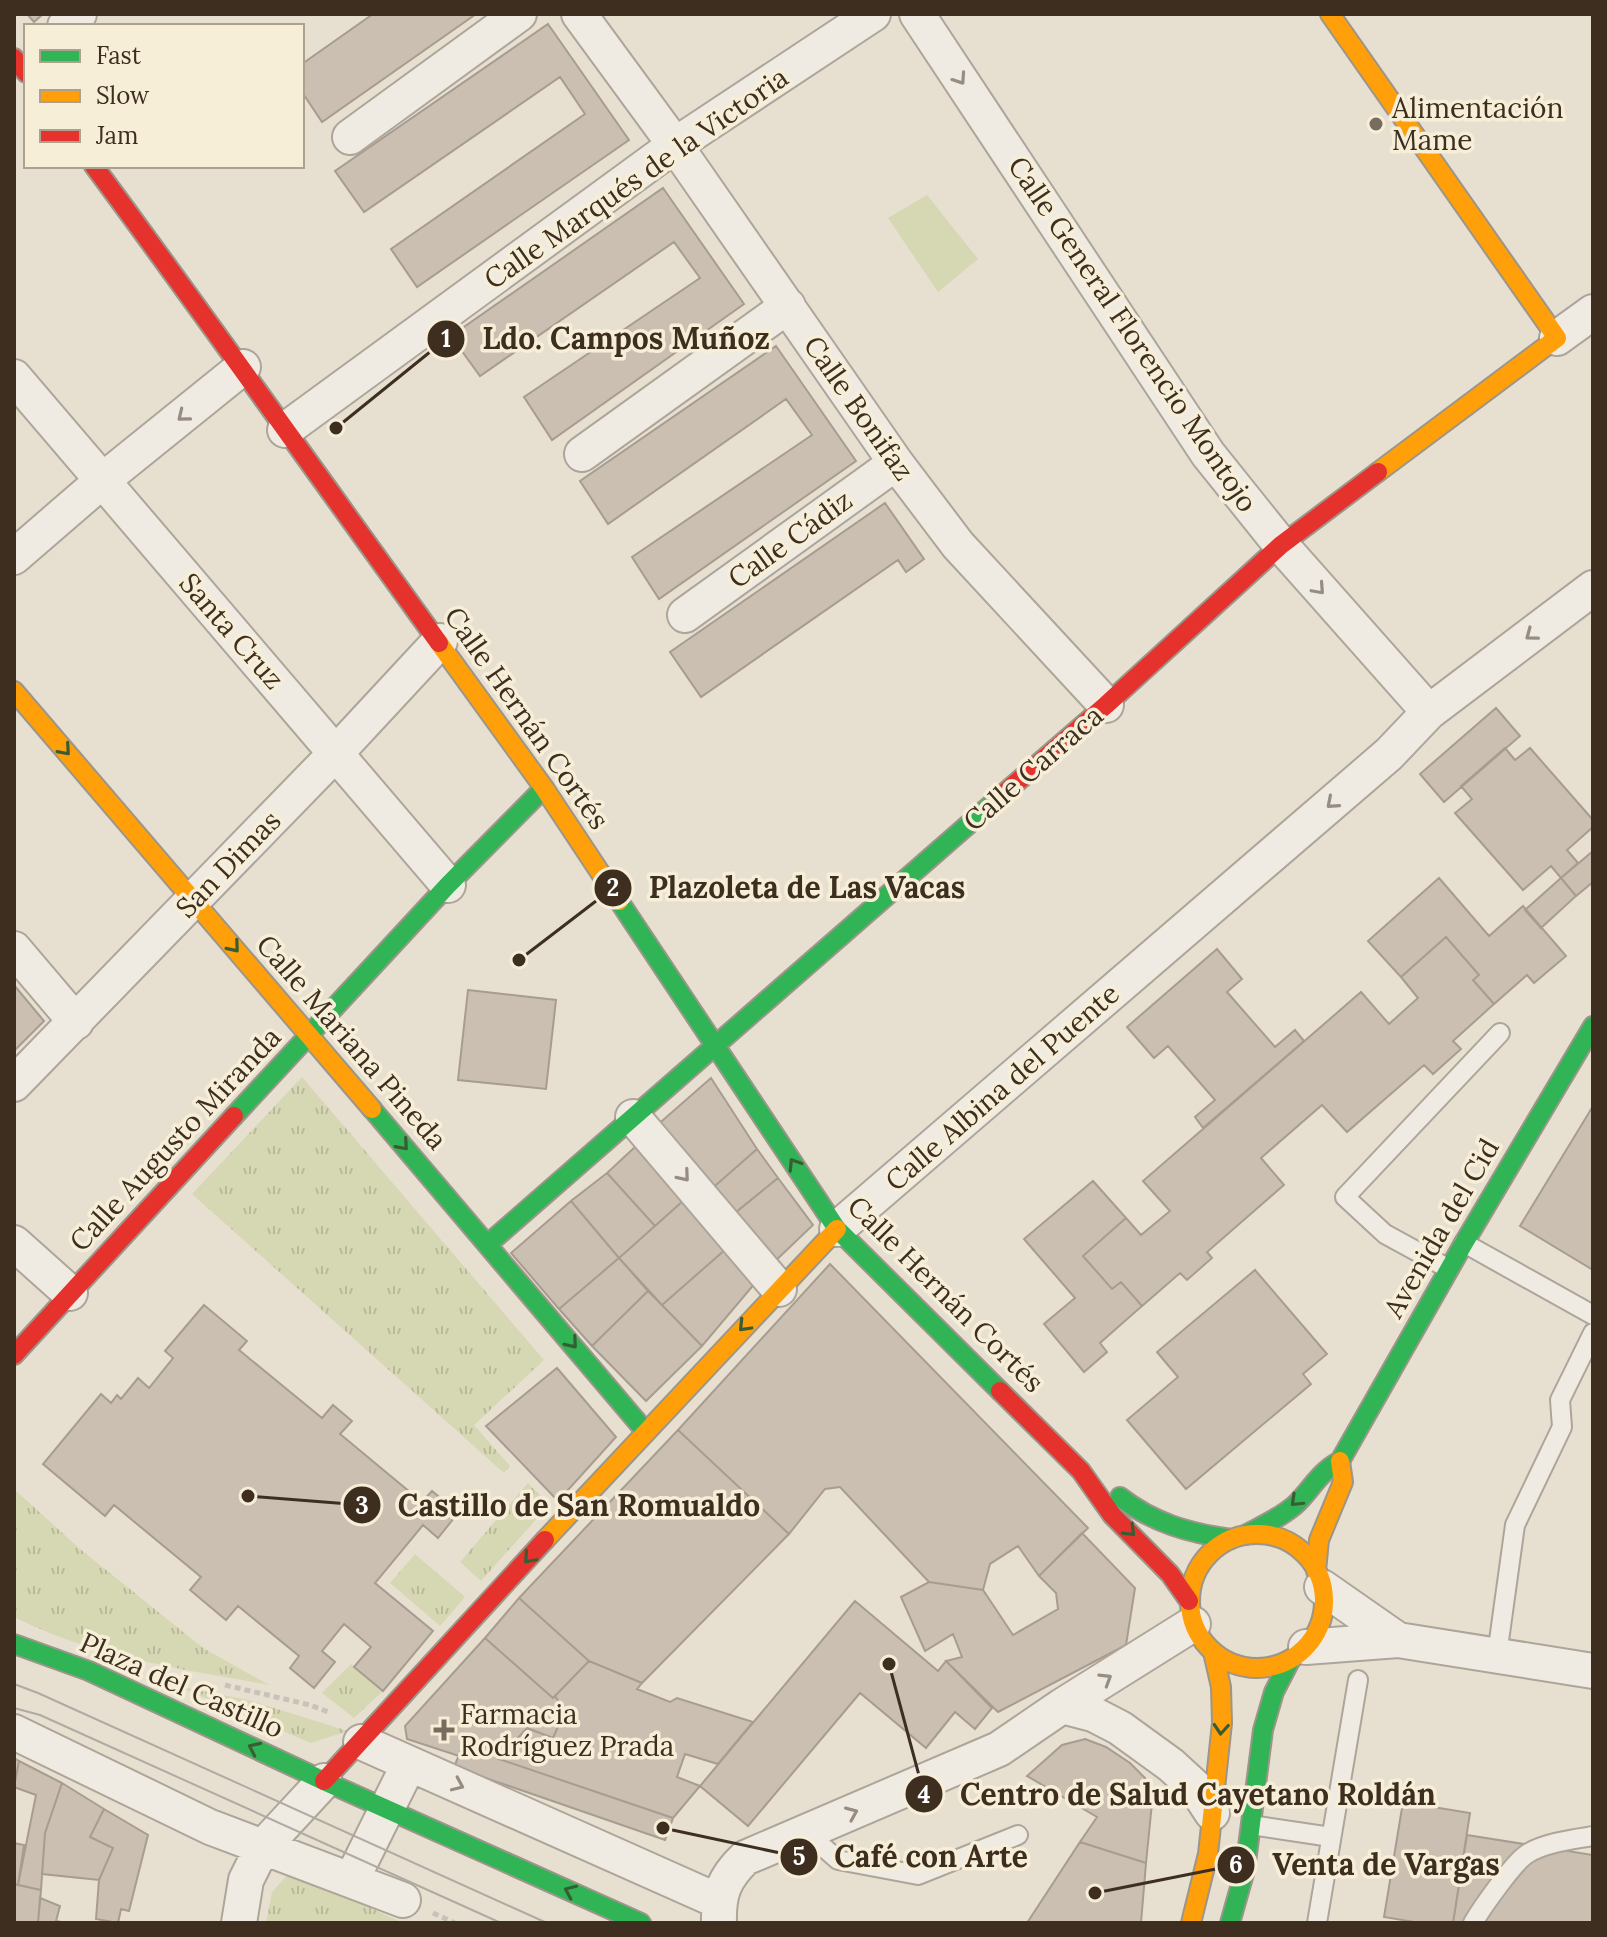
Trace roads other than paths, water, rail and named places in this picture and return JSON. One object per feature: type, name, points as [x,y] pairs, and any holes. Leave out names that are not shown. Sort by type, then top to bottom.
[{"type":"street","points":[[350,137],[519,14]]},
{"type":"street","name":"Calle Bonifaz","points":[[579,14],[675,145],[896,463],[958,545],[1106,705]]},
{"type":"street","name":"Calle Marqués de la Victoria","points":[[285,430],[675,145],[873,14]]},
{"type":"street","name":"Calle General Florencio Montojo","points":[[917,14],[1208,454],[1281,545],[1429,712]]},
{"type":"street","points":[[1330,14],[1557,338]]},
{"type":"street","name":"Calle Hernán Cortés","points":[[95,168],[243,367],[285,430],[544,788],[837,1229],[1081,1471]]},
{"type":"street","points":[[582,454],[788,306]]},
{"type":"street","name":"Calle Carraca","points":[[488,1244],[1106,705],[1281,545],[1593,312]]},
{"type":"street","points":[[14,557],[103,480],[243,367]]},
{"type":"street","name":"Santa Cruz","points":[[14,377],[448,885]]},
{"type":"street","name":"Calle Cádiz","points":[[685,615],[896,463]]},
{"type":"street","name":"Calle Albina del Puente","points":[[324,1781],[645,1431],[837,1229],[1389,754],[1429,712],[1593,588]]},
{"type":"street","name":"San Dimas","points":[[14,1084],[336,753],[440,641]]},
{"type":"street","name":"Calle Mariana Pineda","points":[[14,691],[645,1431]]},
{"type":"street","name":"Calle Augusto Miranda","points":[[14,1355],[448,885],[544,788]]},
{"type":"street","points":[[14,949],[76,1022]]},
{"type":"street","name":"Avenida del Cid","points":[[1238,1537],[1277,1518],[1300,1500],[1321,1470],[1340,1461],[1464,1243],[1593,1026]]},
{"type":"street","points":[[633,1117],[779,1289]]},
{"type":"street","points":[[14,1243],[70,1293]]},
{"type":"street","name":"Avenida del Cid","points":[[1319,1579],[1319,1540],[1343,1482],[1340,1461]]},
{"type":"street","points":[[1081,1471],[1158,1524],[1193,1534],[1266,1535],[1287,1541],[1304,1554],[1319,1579],[1326,1604],[1322,1621],[1274,1692],[1263,1730],[1245,1870],[1230,1923]]},
{"type":"street","points":[[1081,1471],[1103,1504],[1172,1574],[1213,1652],[1221,1687],[1222,1723],[1208,1854],[1191,1923]]},
{"type":"street","points":[[1191,1612],[1192,1581],[1201,1564],[1214,1549],[1238,1537]]},
{"type":"street","points":[[1319,1579],[1398,1640]]},
{"type":"street","points":[[361,1742],[718,1912],[722,1887],[731,1871],[745,1858],[999,1749],[1191,1612]]},
{"type":"street","points":[[1213,1652],[1230,1663],[1251,1668],[1272,1667],[1299,1653],[1398,1640],[1593,1671]]},
{"type":"street","name":"Plaza del Castillo","points":[[14,1644],[89,1671],[324,1781],[641,1923]]},
{"type":"street","points":[[1062,1706],[1093,1714],[1120,1728],[1187,1780],[1212,1813]]},
{"type":"street","points":[[14,1732],[210,1827],[403,1900]]},
{"type":"street","points":[[352,1879],[409,1764]]},
{"type":"street","points":[[239,1923],[246,1880],[262,1848],[324,1781]]},
{"type":"lane","points":[[1449,1269],[1385,1234],[1345,1197],[1500,1033]]},
{"type":"lane","points":[[1464,1243],[1593,1315]]},
{"type":"lane","points":[[1497,1655],[1515,1525],[1562,1427],[1560,1400],[1593,1333]]},
{"type":"lane","points":[[1317,1923],[1358,1680]]},
{"type":"lane","points":[[1251,1825],[1331,1837]]},
{"type":"lane","points":[[806,1832],[838,1860],[918,1875],[1018,1835]]},
{"type":"lane","points":[[1473,1923],[1482,1907],[1526,1854],[1565,1840],[1593,1836]]},
{"type":"tram line","points":[[14,1684],[547,1923]]},
{"type":"tram line","points":[[14,1708],[40,1715],[501,1923]]},
{"type":"place","name":"Alimentación Mame","points":[[1376,124]]},
{"type":"place","name":"Ldo. Campos Muñoz","points":[[336,428]]},
{"type":"place","name":"Plazoleta de Las Vacas","points":[[519,960]]},
{"type":"place","name":"Castillo de San Romualdo","points":[[248,1496]]},
{"type":"place","name":"Centro de Salud Cayetano Roldán","points":[[889,1664]]},
{"type":"place","name":"Farmacia Rodríguez Prada","points":[[444,1730]]},
{"type":"place","name":"Café con Arte","points":[[663,1828]]},
{"type":"place","name":"Venta de Vargas","points":[[1095,1893]]}]
